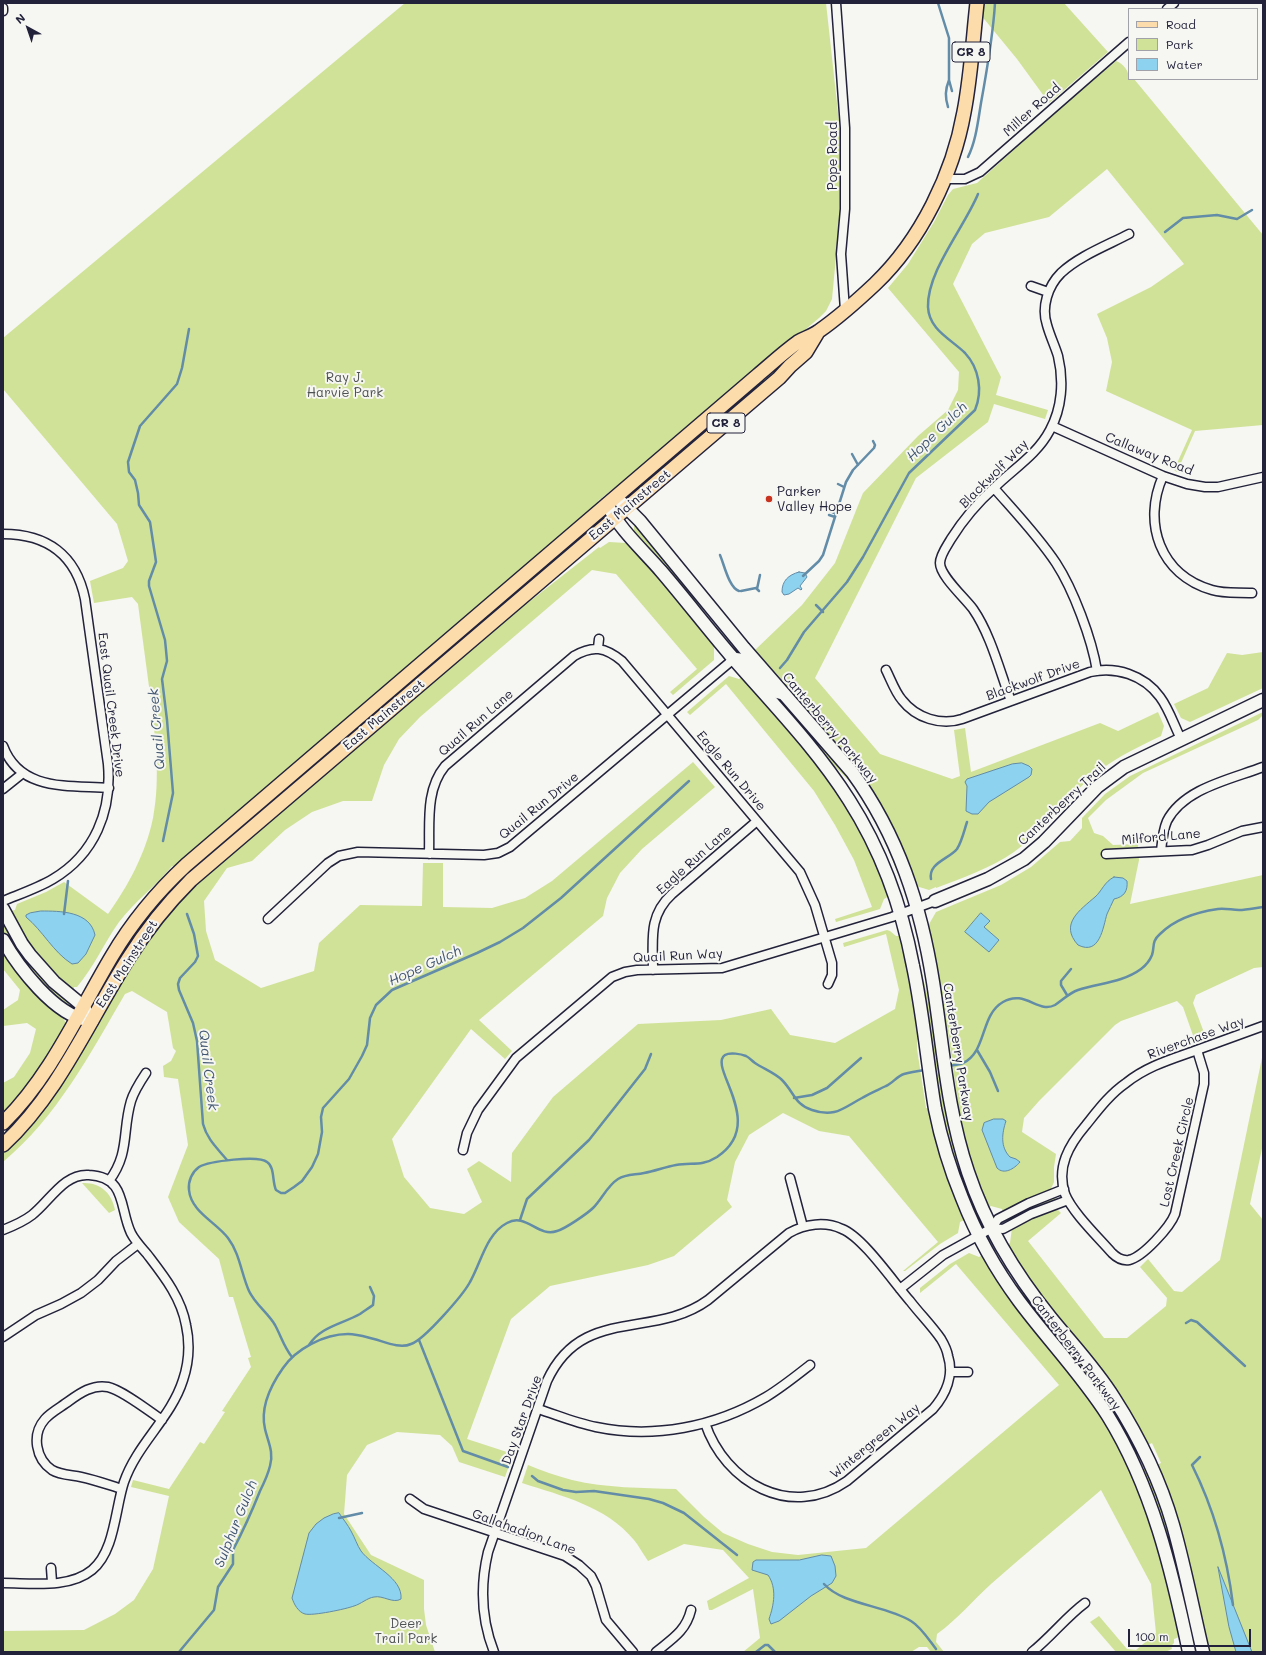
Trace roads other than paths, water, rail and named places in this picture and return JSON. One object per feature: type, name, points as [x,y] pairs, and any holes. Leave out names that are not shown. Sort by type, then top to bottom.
[{"type":"main road","name":"CR 8","points":[[944,179],[957,141],[964,111],[977,3]]},
{"type":"main road","name":"East Mainstreet","points":[[3,1123],[41,1078],[113,954],[132,926],[155,897],[186,865],[798,342],[818,332],[879,280],[902,255],[924,220],[944,179]]},
{"type":"main road","name":"East Mainstreet","points":[[3,1145],[52,1089],[140,941],[169,904],[194,877],[779,378],[806,352],[818,332]]},
{"type":"street","name":"Pope Road","points":[[836,3],[845,128],[845,209],[841,254],[845,310]]},
{"type":"street","name":"Miller Road","points":[[944,179],[965,179],[980,172],[1128,43]]},
{"type":"street","name":"Blackwolf Way","points":[[1011,701],[990,644],[977,615],[936,565],[957,531],[974,508],[1035,451],[1044,441],[1052,426],[1059,406],[1061,380],[1058,356],[1045,316],[1048,292],[1056,278],[1065,269],[1129,234]]},
{"type":"street","points":[[1031,286],[1048,292]]},
{"type":"street","name":"Callaway Road","points":[[1052,426],[1163,476],[1188,484],[1212,487],[1232,485],[1263,477]]},
{"type":"street","points":[[1163,476],[1155,499],[1154,520],[1159,542],[1170,561],[1183,575],[1200,586],[1217,591],[1252,592]]},
{"type":"street","points":[[994,488],[1041,542],[1061,571],[1072,593],[1090,643],[1097,671]]},
{"type":"street","name":"Canterberry Parkway","points":[[1189,1652],[1179,1605],[1157,1523],[1145,1490],[1127,1450],[1109,1418],[1080,1376],[1012,1292],[990,1257],[964,1203],[953,1174],[939,1128],[913,964],[900,914],[880,859],[849,800],[816,754],[733,658],[661,570],[614,519],[612,501],[628,507],[786,697],[852,772],[867,794],[894,844],[917,907],[931,970],[947,1084],[956,1132],[973,1187],[1010,1262],[1107,1387],[1131,1425],[1159,1485],[1172,1523],[1200,1651]]},
{"type":"street","name":"East Quail Creek Drive","points":[[3,534],[22,535],[48,544],[64,557],[72,566],[79,578],[86,607],[108,764],[109,788],[107,803],[100,824],[89,846],[79,858],[69,868],[53,879],[3,902]]},
{"type":"street","points":[[598,648],[599,639]]},
{"type":"street","name":"Eagle Run Drive","points":[[598,648],[614,655],[622,661],[800,872],[810,894],[825,937],[833,967],[828,984]]},
{"type":"street","name":"Quail Run Lane","points":[[429,854],[431,795],[437,776],[444,766],[574,656],[585,650],[598,648]]},
{"type":"street","points":[[733,658],[737,656],[742,658],[773,692],[786,697]]},
{"type":"street","name":"Quail Run Drive","points":[[268,919],[322,868],[339,856],[358,852],[488,855],[510,847],[733,658]]},
{"type":"street","name":"Blackwolf Drive","points":[[886,670],[900,697],[906,705],[920,715],[937,721],[958,721],[1097,671],[1119,671],[1135,676],[1156,692],[1164,703],[1181,739]]},
{"type":"street","name":"Canterberry Trail","points":[[900,914],[988,879],[1016,864],[1044,842],[1092,792],[1110,776],[1128,764],[1263,700]]},
{"type":"street","points":[[3,746],[10,762],[22,773],[37,780],[50,784],[109,788]]},
{"type":"street","points":[[1161,851],[1163,834],[1168,820],[1181,805],[1212,784],[1263,768]]},
{"type":"street","points":[[3,789],[22,773]]},
{"type":"street","name":"Eagle Run Lane","points":[[653,970],[653,923],[660,907],[672,894],[757,821]]},
{"type":"street","name":"Milford Lane","points":[[1106,854],[1186,850],[1203,847],[1238,832],[1263,827]]},
{"type":"street","points":[[3,909],[22,944],[35,961],[54,982],[83,1006],[92,1021]]},
{"type":"street","name":"Quail Run Way","points":[[463,1150],[467,1133],[478,1110],[520,1055],[609,979],[625,972],[722,968],[900,914]]},
{"type":"street","points":[[3,940],[12,956],[36,986],[56,1004],[76,1018],[92,1021]]},
{"type":"street","name":"Riverchase Way","points":[[1064,1189],[1062,1170],[1064,1158],[1069,1147],[1110,1097],[1125,1083],[1151,1067],[1263,1026]]},
{"type":"street","name":"Lost Creek Circle","points":[[1064,1189],[1068,1200],[1114,1256],[1124,1265],[1161,1236],[1171,1223],[1175,1214],[1204,1084],[1204,1073],[1197,1050]]},
{"type":"street","points":[[109,1181],[118,1168],[122,1156],[132,1100],[146,1073]]},
{"type":"street","points":[[3,1230],[16,1225],[32,1215],[70,1179],[87,1175],[98,1176],[109,1181],[115,1186],[121,1195],[131,1233],[173,1290],[181,1307],[186,1325],[188,1350],[186,1370],[177,1395],[136,1458],[122,1489],[110,1541],[101,1561],[80,1578],[52,1582],[3,1583]]},
{"type":"street","points":[[790,1178],[804,1227]]},
{"type":"street","points":[[900,1289],[943,1255],[992,1228],[998,1219],[1064,1189]]},
{"type":"street","points":[[992,1228],[1003,1228],[1046,1208],[1068,1200]]},
{"type":"street","name":"Day Star Drive","points":[[494,1652],[486,1628],[482,1594],[485,1566],[494,1533],[547,1381],[555,1367],[570,1349],[583,1340],[603,1330],[672,1317],[697,1308],[786,1235],[804,1227],[825,1224],[838,1227],[848,1232],[862,1244],[941,1339],[948,1355],[950,1372]]},
{"type":"street","points":[[3,1337],[36,1315],[67,1301],[84,1290],[98,1280],[116,1261],[138,1244]]},
{"type":"street","points":[[538,1409],[585,1424],[623,1431],[658,1431],[705,1423],[741,1410],[764,1398],[810,1365]]},
{"type":"street","points":[[950,1372],[968,1372]]},
{"type":"street","name":"Wintergreen Way","points":[[705,1423],[715,1447],[749,1482],[762,1489],[783,1496],[801,1498],[816,1495],[832,1490],[847,1481],[933,1409],[946,1390],[950,1372]]},
{"type":"street","points":[[122,1489],[56,1472],[48,1467],[40,1456],[37,1447],[37,1436],[42,1423],[52,1413],[83,1391],[96,1386],[107,1386],[113,1389],[162,1420]]},
{"type":"street","name":"Gallahadion Lane","points":[[410,1498],[424,1509],[565,1556],[579,1564],[593,1581],[609,1624],[633,1652]]},
{"type":"street","points":[[51,1568],[52,1582]]},
{"type":"street","points":[[1032,1652],[1073,1612],[1085,1603]]},
{"type":"street","points":[[656,1652],[682,1630],[687,1624],[691,1610]]},
{"type":"water","points":[[799,572],[805,573],[807,577],[800,586],[802,589],[801,590],[798,588],[789,594],[784,595],[782,588],[784,582],[792,575]]},
{"type":"water","points":[[1022,763],[1032,769],[1029,777],[989,802],[978,814],[972,814],[966,811],[967,786],[965,782],[967,779],[1012,764]]},
{"type":"water","points":[[1114,877],[1123,878],[1127,881],[1125,893],[1114,899],[1107,914],[1102,932],[1096,943],[1091,947],[1078,945],[1071,930],[1071,924],[1074,918],[1083,907],[1097,895],[1108,881]]},
{"type":"water","points":[[57,911],[73,914],[87,921],[92,927],[95,935],[86,954],[78,963],[72,964],[59,954],[26,917],[26,915],[30,913]]},
{"type":"water","points":[[981,913],[990,921],[984,927],[999,940],[989,952],[965,932]]},
{"type":"water","points":[[994,1119],[1003,1119],[1006,1121],[1003,1144],[1010,1157],[1020,1162],[1015,1167],[1006,1171],[997,1168],[982,1130],[984,1123]]},
{"type":"water","points":[[339,1513],[350,1529],[361,1551],[397,1585],[401,1599],[395,1601],[381,1597],[374,1597],[344,1609],[305,1614],[298,1610],[292,1598],[309,1533],[316,1524],[324,1518]]},
{"type":"water","points":[[822,1555],[831,1556],[835,1566],[836,1576],[832,1583],[811,1596],[779,1621],[771,1624],[769,1619],[774,1597],[773,1585],[768,1575],[752,1570],[753,1562],[756,1560],[799,1560]]},
{"type":"water","points":[[1218,1567],[1252,1652],[1236,1652],[1229,1627]]},
{"type":"waterway","points":[[938,3],[949,38],[949,80],[952,91]]},
{"type":"waterway","points":[[968,157],[978,124],[990,53],[995,3]]},
{"type":"waterway","points":[[948,107],[946,94],[949,80]]},
{"type":"waterway","name":"Hope Gulch","points":[[780,668],[787,660],[804,632],[847,582],[863,557],[909,473],[975,410],[979,395],[979,388],[974,366],[965,353],[936,328],[929,315],[928,307],[929,293],[933,279],[978,194]]},
{"type":"waterway","points":[[1165,232],[1183,218],[1217,215],[1237,219],[1252,210]]},
{"type":"waterway","name":"Quail Creek","points":[[163,841],[173,793],[162,679],[167,661],[166,650],[165,640],[149,586],[149,581],[156,562],[150,522],[139,505],[135,480],[129,472],[128,462],[140,426],[177,384],[182,368],[189,329]]},
{"type":"waterway","points":[[803,576],[819,561],[823,555],[846,482],[853,470],[874,448],[875,445],[873,441]]},
{"type":"waterway","points":[[852,454],[858,465]]},
{"type":"waterway","points":[[838,484],[844,487]]},
{"type":"waterway","points":[[830,511],[836,514]]},
{"type":"waterway","points":[[829,515],[835,517]]},
{"type":"waterway","points":[[720,555],[732,585],[739,591]]},
{"type":"waterway","points":[[757,589],[760,575]]},
{"type":"waterway","points":[[741,591],[756,588],[759,591]]},
{"type":"waterway","name":"Hope Gulch","points":[[816,605],[823,612]]},
{"type":"waterway","name":"Hope Gulch","points":[[292,1357],[275,1325],[249,1291],[238,1257],[232,1244],[223,1232],[194,1205],[189,1190],[189,1183],[192,1174],[199,1167],[204,1165],[234,1160],[254,1159],[262,1160],[270,1164],[276,1190],[281,1193],[285,1193],[302,1181],[312,1167],[318,1154],[322,1132],[321,1117],[323,1108],[349,1079],[362,1056],[367,1045],[370,1018],[376,1005],[392,990],[477,953],[500,942],[523,928],[561,898],[689,781]]},
{"type":"waterway","points":[[931,879],[931,874],[936,865],[957,849],[962,839],[967,822]]},
{"type":"waterway","points":[[64,914],[68,881]]},
{"type":"waterway","name":"Sulphur Gulch","points":[[948,1066],[963,1063],[971,1058],[980,1042],[990,1015],[1003,1002],[1018,998],[1037,1005],[1049,1007],[1055,1005],[1075,991],[1118,980],[1134,974],[1141,969],[1151,957],[1154,942],[1157,937],[1179,920],[1194,914],[1218,909],[1242,910],[1263,907]]},
{"type":"waterway","name":"Quail Creek","points":[[187,914],[194,934],[198,956],[195,962],[180,978],[178,984],[179,990],[193,1023],[197,1041],[203,1124],[210,1139],[227,1160]]},
{"type":"waterway","points":[[1067,995],[1061,985],[1061,981],[1071,969]]},
{"type":"waterway","points":[[977,1050],[990,1072],[998,1091]]},
{"type":"waterway","points":[[520,1220],[527,1199],[589,1140],[645,1069],[651,1054]]},
{"type":"waterway","name":"Sulphur Gulch","points":[[179,1652],[214,1610],[218,1587],[233,1564],[233,1550],[264,1482],[271,1461],[271,1452],[264,1421],[265,1405],[271,1389],[283,1368],[295,1355],[311,1344],[320,1340],[348,1334],[402,1346],[411,1344],[417,1341],[434,1326],[460,1297],[470,1282],[489,1241],[494,1234],[507,1223],[514,1220],[526,1223],[544,1231],[550,1232],[561,1230],[582,1217],[590,1210],[611,1185],[621,1177],[676,1165],[706,1162],[717,1157],[731,1143],[737,1128],[737,1113],[723,1071],[722,1061],[725,1055],[736,1054],[747,1057],[779,1078],[795,1098],[806,1108],[827,1113],[844,1108],[888,1085],[902,1075],[925,1070]]},
{"type":"waterway","points":[[794,1098],[812,1095],[827,1088],[861,1058]]},
{"type":"waterway","points":[[309,1345],[325,1330],[360,1314],[373,1305],[374,1296],[370,1287]]},
{"type":"waterway","points":[[1186,1323],[1191,1320],[1197,1322],[1245,1366]]},
{"type":"waterway","points":[[419,1340],[463,1451],[508,1467]]},
{"type":"waterway","points":[[1200,1457],[1192,1465],[1207,1499],[1218,1533],[1227,1569],[1233,1605]]},
{"type":"waterway","points":[[532,1476],[538,1481],[563,1490],[576,1492],[594,1491],[649,1499],[663,1503],[684,1513],[737,1555]]},
{"type":"waterway","points":[[339,1518],[362,1513]]},
{"type":"waterway","points":[[824,1584],[832,1591],[853,1601],[889,1611],[911,1621],[921,1630],[936,1649]]},
{"type":"waterway","points":[[756,1652],[765,1645],[768,1645],[775,1652]]},
{"type":"place","name":"Parker Valley Hope","points":[[769,499]]},
{"type":"park label","name":"Ray J. Harvie Park","points":[[345,386]]},
{"type":"park label","name":"Deer Trail Park","points":[[406,1632]]}]
